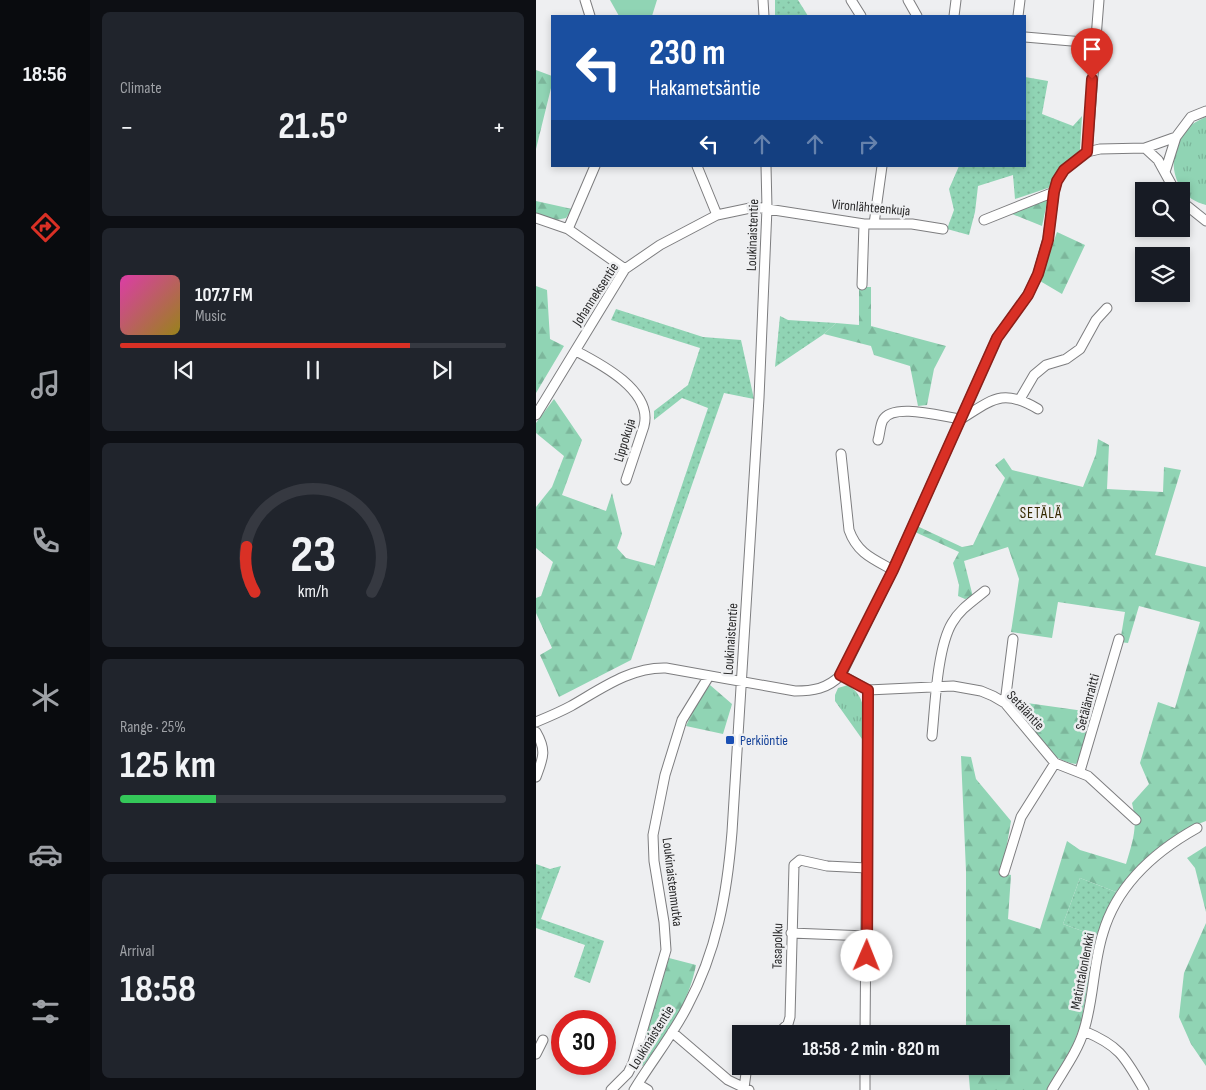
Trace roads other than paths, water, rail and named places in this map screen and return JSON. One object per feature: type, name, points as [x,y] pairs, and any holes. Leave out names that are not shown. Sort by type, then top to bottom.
[{"type":"street","points":[[585,0],[590,15]]},
{"type":"street","points":[[763,0],[764,15]]},
{"type":"street","points":[[851,0],[860,15]]},
{"type":"street","points":[[908,0],[916,15]]},
{"type":"street","points":[[954,15],[956,0]]},
{"type":"street","points":[[1018,15],[1020,0]]},
{"type":"street","points":[[1087,152],[1099,0]]},
{"type":"street","points":[[1026,37],[1095,43]]},
{"type":"street","points":[[1165,172],[1176,137],[1191,117],[1206,112]]},
{"type":"street","points":[[536,722],[569,707],[622,677],[642,670],[666,668],[795,690],[811,691],[833,683],[840,675],[893,570],[997,338],[1028,295],[1038,274],[1048,240],[1054,192],[1064,170],[1087,152],[1100,149],[1145,148],[1176,137]]},
{"type":"street","points":[[1145,148],[1154,155],[1170,182]]},
{"type":"street","points":[[568,228],[595,167]]},
{"type":"street","points":[[697,167],[717,215]]},
{"type":"street","name":"Loukinaistentie","points":[[636,1087],[672,1032],[706,968],[714,946],[726,896],[742,682],[759,398],[767,208],[766,167]]},
{"type":"street","points":[[874,224],[882,167]]},
{"type":"street","points":[[984,220],[1054,192]]},
{"type":"street","name":"Johanneksentie","points":[[536,415],[625,269],[660,245],[717,215],[743,208],[767,208]]},
{"type":"street","name":"Vironlähteenkuja","points":[[767,208],[864,224],[912,224],[943,229]]},
{"type":"street","points":[[1190,208],[1206,221]]},
{"type":"street","points":[[536,218],[568,228],[625,269]]},
{"type":"street","points":[[862,285],[864,224]]},
{"type":"street","points":[[1020,399],[1034,375],[1046,365],[1066,359],[1080,349],[1096,320],[1106,308]]},
{"type":"street","name":"Lippokuja","points":[[576,351],[616,373],[628,385],[645,410],[644,426],[626,480]]},
{"type":"street","points":[[878,440],[883,420],[897,411],[961,420],[999,399],[1008,397],[1020,399],[1038,409]]},
{"type":"street","points":[[841,454],[850,530],[853,540],[865,555],[893,570]]},
{"type":"street","points":[[932,736],[937,685],[944,645],[950,625],[968,604],[985,592]]},
{"type":"street","points":[[1005,703],[1013,639]]},
{"type":"street","name":"Setälänraitti","points":[[1080,771],[1119,639]]},
{"type":"street","points":[[840,675],[868,690],[865,1025]]},
{"type":"street","name":"Loukinaistenmutka","points":[[611,1090],[628,1073],[633,1063],[663,967],[666,937],[654,861],[653,835],[665,775],[682,720],[709,676]]},
{"type":"street","name":"Setäläntie","points":[[868,690],[937,685],[981,691],[1005,703],[1055,763]]},
{"type":"street","points":[[536,732],[543,744],[544,756],[536,777]]},
{"type":"street","points":[[1004,872],[1021,817],[1055,763],[1080,771],[1136,820]]},
{"type":"street","name":"Matintalonlenkki","points":[[1052,1090],[1077,1048],[1084,1031],[1102,933],[1111,912],[1129,884],[1146,863],[1168,845],[1196,828]]},
{"type":"street","name":"Tasapolku","points":[[785,1025],[790,1017],[793,870],[796,862],[867,868]]},
{"type":"street","points":[[791,933],[867,936]]},
{"type":"street","points":[[1084,1031],[1114,1046],[1128,1062],[1144,1090]]},
{"type":"street","points":[[672,1032],[712,1068],[728,1080],[747,1089],[747,1075]]},
{"type":"street","points":[[536,1054],[543,1040]]},
{"type":"street","points":[[865,1075],[865,1090]]},
{"type":"street","points":[[636,1087],[648,1090]]},
{"type":"place","name":"Perkiöntie","points":[[730,740]]},
{"type":"district","name":"SETÄLÄ","points":[[1041,513]]}]
